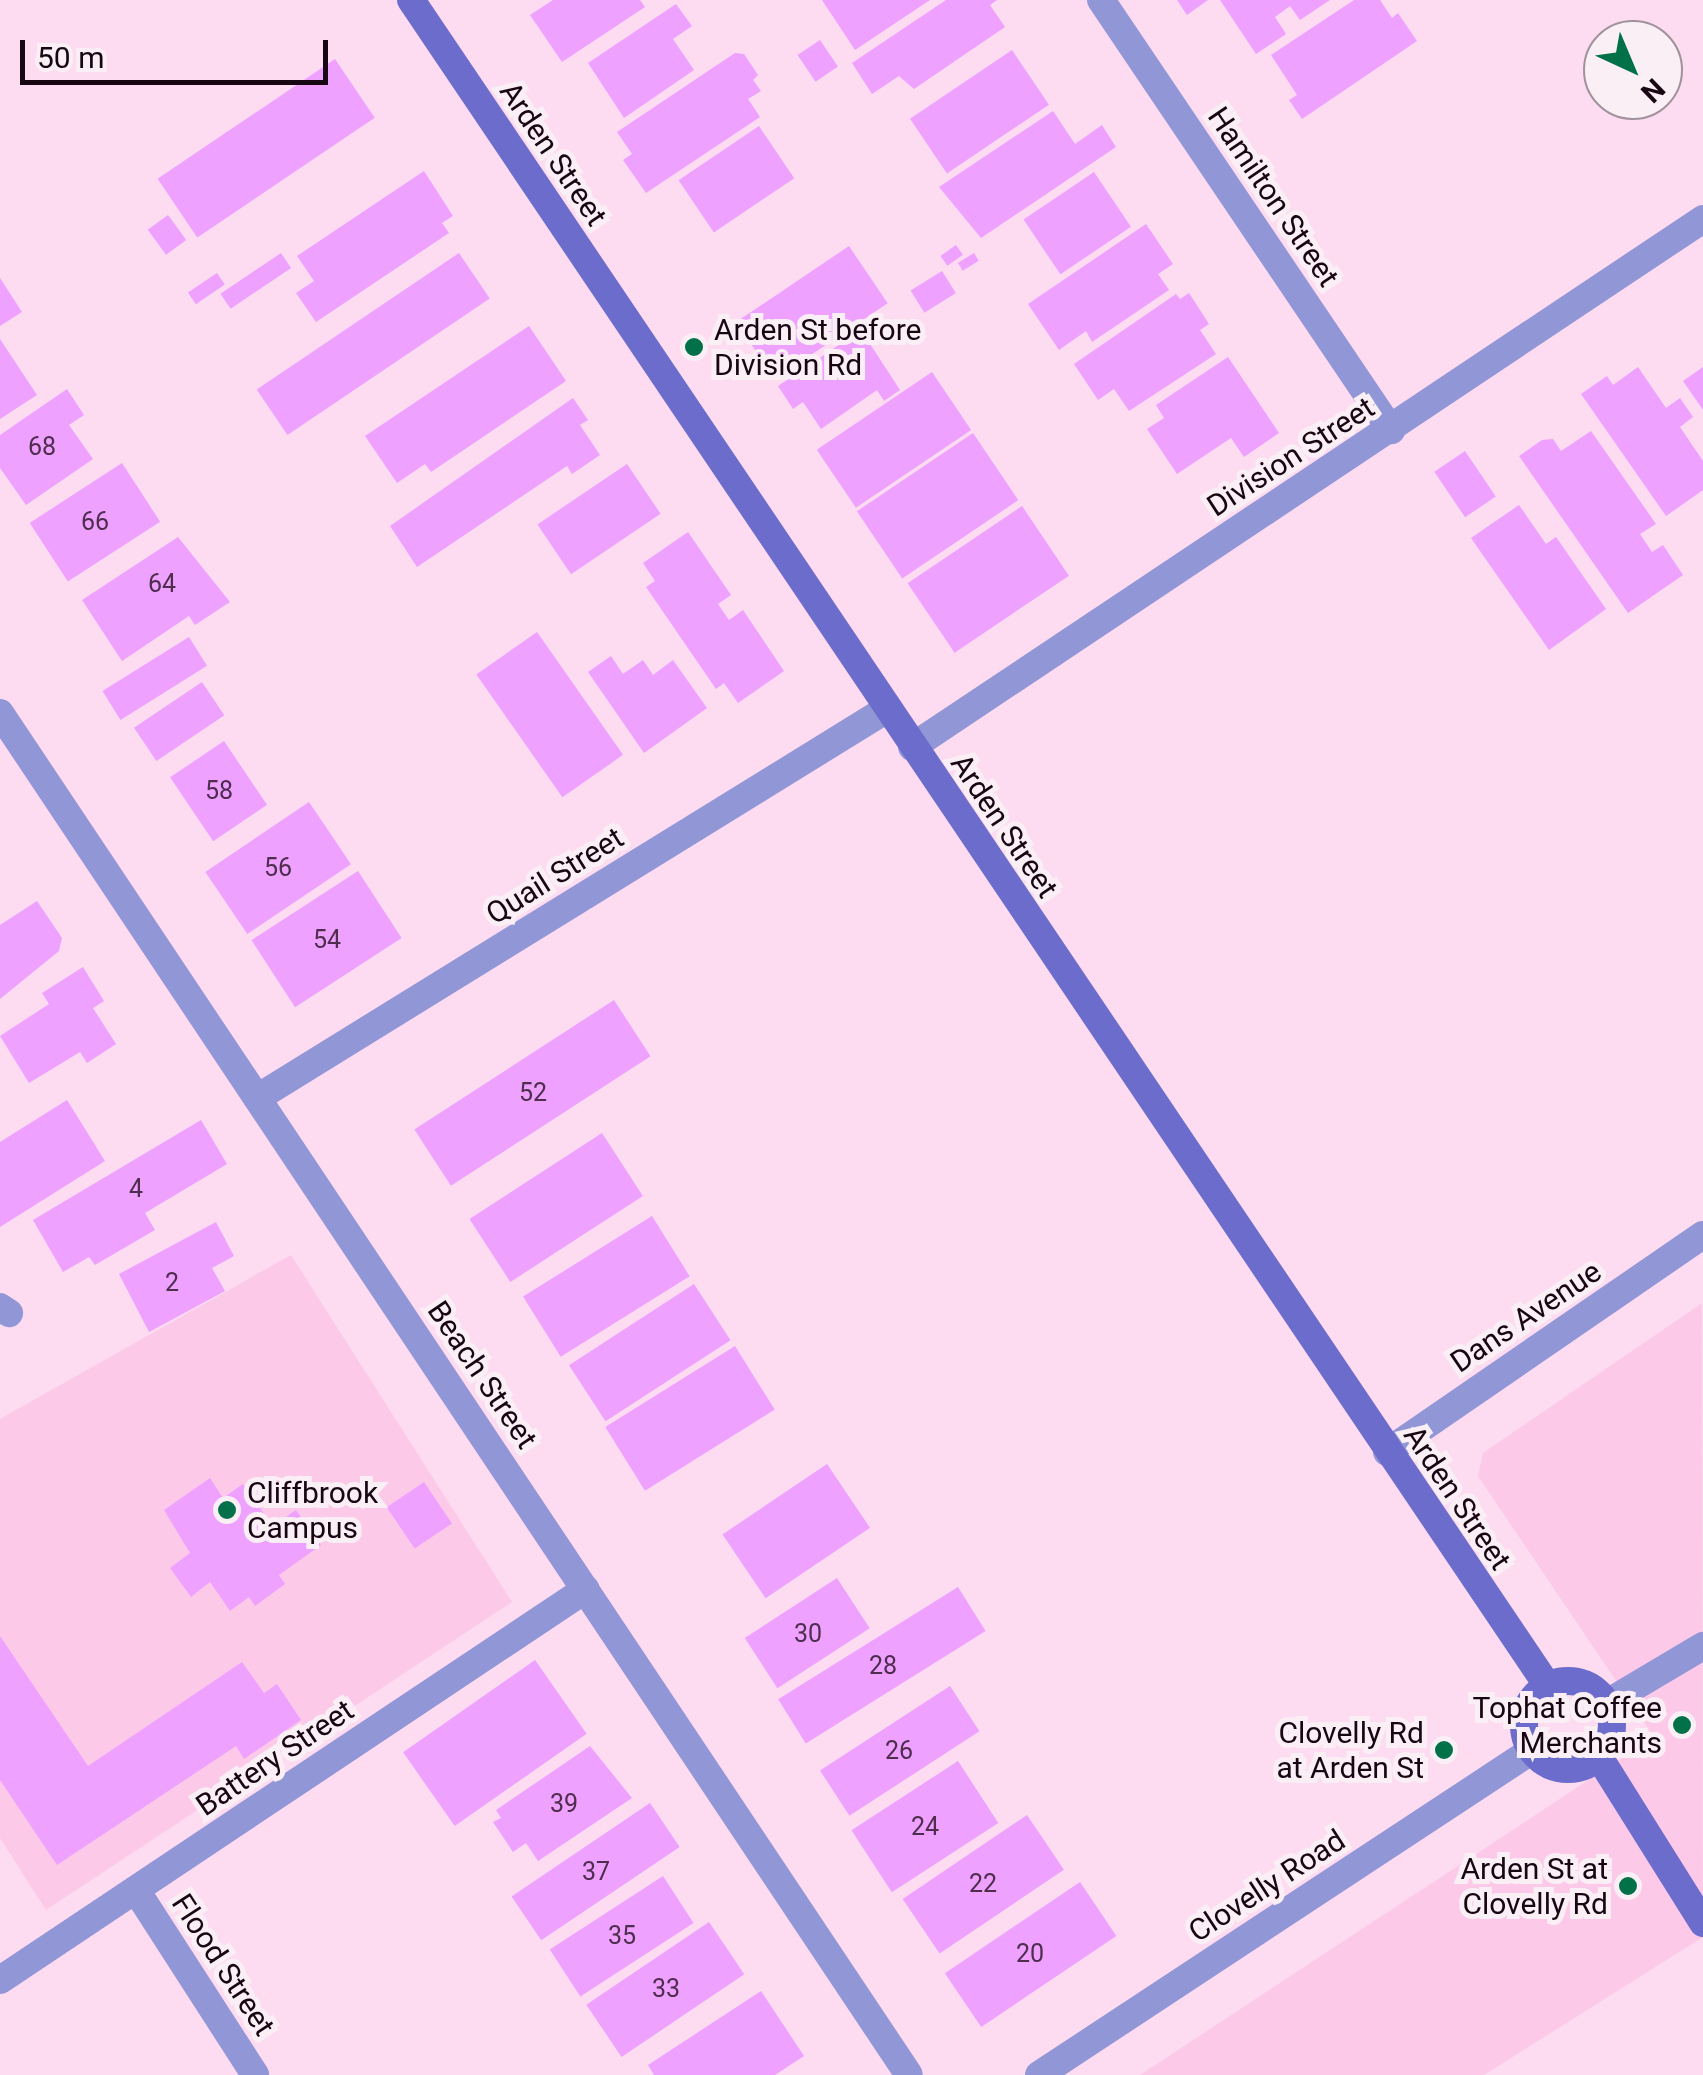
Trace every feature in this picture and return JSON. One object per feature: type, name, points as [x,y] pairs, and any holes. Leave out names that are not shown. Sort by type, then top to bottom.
[{"type":"main road","name":"Arden Street","points":[[411,0],[1386,1452],[1548,1686]]},
{"type":"main road","points":[[1588,1685],[1607,1704],[1612,1732],[1598,1757],[1586,1766],[1556,1768],[1532,1751],[1525,1714],[1548,1686],[1588,1685]]},
{"type":"main road","points":[[1598,1757],[1703,1923]]},
{"type":"street","name":"Hamilton Street","points":[[1101,0],[1391,430]]},
{"type":"street","name":"Division Street","points":[[912,747],[1703,219]]},
{"type":"street","name":"Quail Street","points":[[257,1098],[886,710]]},
{"type":"street","name":"Beach Street","points":[[0,713],[909,2075]]},
{"type":"street","name":"Dans Avenue","points":[[1386,1452],[1703,1235]]},
{"type":"street","name":"Battery Street","points":[[0,1980],[586,1590]]},
{"type":"street","points":[[1607,1704],[1703,1646]]},
{"type":"street","name":"Clovelly Road","points":[[1038,2075],[1532,1751]]},
{"type":"street","name":"Flood Street","points":[[136,1890],[256,2075]]},
{"type":"shaded area","name":"Cliffbrook Campus","points":[[291,1255],[512,1602],[46,1910],[0,1838],[0,1419]]},
{"type":"shaded area","points":[[1702,1303],[1703,1937],[1484,2075],[1140,2075],[1654,1737],[1478,1476],[1483,1453]]},
{"type":"building","points":[[553,0],[640,0],[645,7],[562,62],[530,15]]},
{"type":"building","points":[[822,0],[930,0],[855,50]]},
{"type":"building","points":[[946,0],[997,0],[990,5],[1005,27],[914,89],[899,76],[872,94],[852,63]]},
{"type":"building","points":[[1177,0],[1208,0],[1187,15]]},
{"type":"building","points":[[1220,0],[1330,0],[1300,20],[1290,6],[1275,17],[1286,34],[1256,54]]},
{"type":"building","points":[[1354,0],[1380,0],[1392,18],[1398,13],[1417,41],[1302,119],[1289,100],[1297,95],[1271,55]]},
{"type":"building","points":[[676,4],[692,26],[673,39],[694,70],[624,118],[588,63]]},
{"type":"building","points":[[820,40],[838,67],[816,82],[798,55]]},
{"type":"building","points":[[1012,50],[1049,105],[947,173],[910,119]]},
{"type":"building","points":[[735,53],[744,54],[758,75],[753,80],[761,91],[748,99],[760,117],[646,193],[623,160],[632,154],[617,132]]},
{"type":"building","points":[[335,59],[375,118],[197,238],[158,179]]},
{"type":"building","points":[[1053,111],[1075,144],[1102,125],[1116,147],[981,238],[939,187]]},
{"type":"building","points":[[759,126],[794,178],[714,232],[679,180]]},
{"type":"building","points":[[424,171],[453,216],[442,223],[449,233],[316,322],[296,293],[314,281],[297,256]]},
{"type":"building","points":[[1094,172],[1131,227],[1060,274],[1024,220]]},
{"type":"building","points":[[168,215],[186,240],[166,255],[148,230]]},
{"type":"building","points":[[1146,224],[1173,264],[1158,274],[1169,290],[1092,342],[1086,331],[1059,350],[1028,304]]},
{"type":"building","points":[[956,245],[963,255],[947,266],[940,256]]},
{"type":"building","points":[[849,246],[888,303],[775,379],[736,322]]},
{"type":"building","points":[[281,253],[291,268],[231,309],[220,294]]},
{"type":"building","points":[[459,253],[490,299],[287,435],[257,389]]},
{"type":"building","points":[[974,253],[979,261],[963,271],[958,263]]},
{"type":"building","points":[[942,271],[956,293],[924,313],[911,291]]},
{"type":"building","points":[[217,273],[225,285],[196,304],[188,293]]},
{"type":"building","points":[[0,278],[22,312],[0,326]]},
{"type":"building","points":[[1189,293],[1209,324],[1200,330],[1216,354],[1129,411],[1114,389],[1098,400],[1074,364],[1176,294],[1180,299]]},
{"type":"building","points":[[529,326],[566,381],[431,472],[425,464],[397,483],[365,436]]},
{"type":"building","points":[[861,330],[900,390],[884,401],[877,390],[821,429],[803,402],[793,409],[778,386]]},
{"type":"building","points":[[0,339],[37,395],[0,419]]},
{"type":"building","points":[[1228,357],[1279,433],[1244,457],[1231,438],[1177,474],[1147,429],[1164,418],[1156,405]]},
{"type":"building","points":[[1638,367],[1666,408],[1680,398],[1693,417],[1680,427],[1703,461],[1703,490],[1666,516],[1581,394],[1607,376],[1613,385]]},
{"type":"building","points":[[1703,367],[1703,410],[1683,381]]},
{"type":"building","points":[[932,372],[971,430],[856,508],[817,450]]},
{"type":"building","points":[[67,389],[84,415],[69,425],[93,459],[26,505],[0,468],[0,435]]},
{"type":"building","points":[[573,398],[588,420],[580,425],[600,455],[572,474],[567,466],[417,567],[390,526]]},
{"type":"building","points":[[1591,431],[1656,524],[1640,534],[1652,552],[1663,545],[1683,575],[1628,613],[1519,456],[1542,440],[1553,439],[1561,451]]},
{"type":"building","points":[[973,433],[1018,500],[902,578],[857,511]]},
{"type":"building","points":[[1465,451],[1496,497],[1465,517],[1434,472]]},
{"type":"building","points":[[122,463],[160,522],[68,582],[30,523]]},
{"type":"building","points":[[627,464],[661,514],[571,574],[537,524]]},
{"type":"building","points":[[1519,505],[1546,544],[1556,537],[1606,609],[1549,650],[1471,538]]},
{"type":"building","points":[[1022,506],[1069,576],[955,653],[908,583]]},
{"type":"building","points":[[688,532],[731,595],[718,604],[729,620],[743,610],[784,671],[738,703],[724,683],[716,689],[646,587],[655,581],[643,563]]},
{"type":"building","points":[[178,537],[230,602],[195,625],[189,616],[122,661],[82,600]]},
{"type":"building","points":[[537,632],[623,755],[562,797],[476,674]]},
{"type":"building","points":[[189,637],[207,666],[121,720],[102,691]]},
{"type":"building","points":[[611,656],[623,674],[643,660],[653,675],[673,660],[707,708],[644,753],[588,672]]},
{"type":"building","points":[[202,682],[224,715],[156,761],[134,728]]},
{"type":"building","points":[[224,741],[267,805],[213,841],[170,777]]},
{"type":"building","points":[[309,802],[351,864],[247,934],[205,872]]},
{"type":"building","points":[[358,871],[402,938],[295,1007],[251,940]]},
{"type":"building","points":[[37,901],[62,938],[59,951],[0,999],[0,925]]},
{"type":"building","points":[[83,967],[104,1001],[93,1008],[116,1044],[87,1063],[80,1052],[29,1083],[0,1036],[49,1004],[42,993]]},
{"type":"building","points":[[614,1000],[650,1056],[451,1186],[414,1130]]},
{"type":"building","points":[[67,1100],[105,1161],[0,1227],[0,1142]]},
{"type":"building","points":[[201,1120],[227,1164],[145,1213],[155,1230],[95,1265],[89,1257],[63,1272],[33,1220]]},
{"type":"building","points":[[602,1133],[643,1196],[510,1282],[469,1219]]},
{"type":"building","points":[[652,1216],[690,1276],[561,1357],[523,1297]]},
{"type":"building","points":[[216,1222],[234,1256],[212,1268],[225,1291],[149,1332],[119,1274]]},
{"type":"building","points":[[694,1284],[730,1340],[606,1421],[569,1365]]},
{"type":"building","points":[[735,1346],[775,1410],[645,1491],[605,1427]]},
{"type":"building","points":[[827,1464],[870,1528],[766,1598],[723,1534]]},
{"type":"building","points":[[210,1478],[223,1498],[243,1484],[273,1526],[296,1510],[321,1545],[279,1575],[285,1584],[255,1606],[249,1597],[230,1611],[210,1582],[191,1597],[170,1568],[190,1553],[164,1510]]},
{"type":"building","points":[[424,1482],[452,1523],[415,1549],[387,1507]]},
{"type":"building","points":[[837,1578],[870,1628],[777,1688],[745,1638]]},
{"type":"building","points":[[958,1587],[986,1631],[806,1743],[778,1699]]},
{"type":"building","points":[[0,1636],[88,1766],[242,1662],[264,1693],[277,1684],[301,1720],[244,1759],[236,1746],[57,1865],[0,1780]]},
{"type":"building","points":[[535,1660],[587,1734],[455,1826],[403,1752]]},
{"type":"building","points":[[950,1686],[979,1731],[849,1816],[820,1770]]},
{"type":"building","points":[[590,1746],[632,1798],[538,1861],[526,1843],[513,1852],[493,1822],[501,1818],[496,1810]]},
{"type":"building","points":[[958,1761],[998,1823],[892,1892],[851,1830]]},
{"type":"building","points":[[650,1803],[680,1847],[541,1940],[512,1896]]},
{"type":"building","points":[[1027,1815],[1064,1870],[940,1954],[903,1899]]},
{"type":"building","points":[[663,1876],[693,1923],[580,1996],[550,1950]]},
{"type":"building","points":[[1080,1882],[1116,1936],[981,2027],[945,1973]]},
{"type":"building","points":[[709,1922],[744,1974],[622,2057],[586,2005]]},
{"type":"building","points":[[761,1991],[804,2056],[775,2075],[654,2075],[648,2065]]},
{"type":"place","name":"Arden St before Division Rd","points":[[694,347]]},
{"type":"place","name":"Cliffbrook Campus","points":[[227,1510]]},
{"type":"place","name":"Tophat Coffee Merchants","points":[[1682,1725]]},
{"type":"place","name":"Clovelly Rd at Arden St","points":[[1444,1750]]},
{"type":"place","name":"Arden St at Clovelly Rd","points":[[1628,1886]]}]
